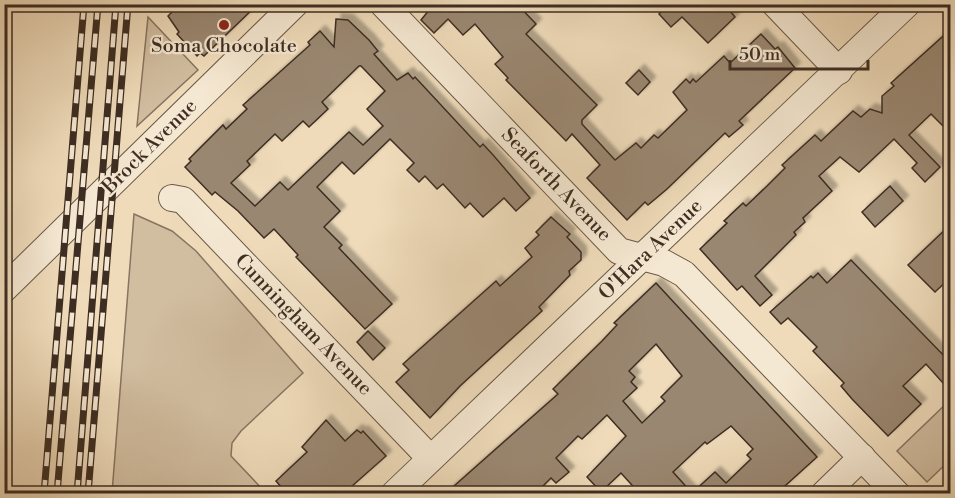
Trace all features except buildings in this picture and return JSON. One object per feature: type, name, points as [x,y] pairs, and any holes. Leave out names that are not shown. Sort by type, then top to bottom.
[{"type":"street","name":"Brock Avenue","points":[[4,289],[295,4]]},
{"type":"street","name":"Seaforth Avenue","points":[[383,4],[619,251],[664,263],[684,274],[897,494]]},
{"type":"street","points":[[775,4],[839,71]]},
{"type":"street","name":"O'Hara Avenue","points":[[394,494],[907,4]]},
{"type":"street","name":"Cunningham Avenue","points":[[172,198],[183,200],[430,458]]},
{"type":"street","points":[[824,494],[862,457]]},
{"type":"shaded area","points":[[148,17],[198,70],[137,126]]},
{"type":"shaded area","points":[[134,214],[172,231],[196,251],[303,373],[241,431],[232,443],[231,456],[266,493],[112,493]]},
{"type":"shaded area","points":[[950,400],[950,460],[927,482],[897,451]]},
{"type":"railway","points":[[44,494],[84,4]]},
{"type":"railway","points":[[57,494],[98,4]]},
{"type":"railway","points":[[77,494],[116,4]]},
{"type":"railway","points":[[88,494],[128,4]]},
{"type":"place","name":"Soma Chocolate","points":[[224,25]]}]
